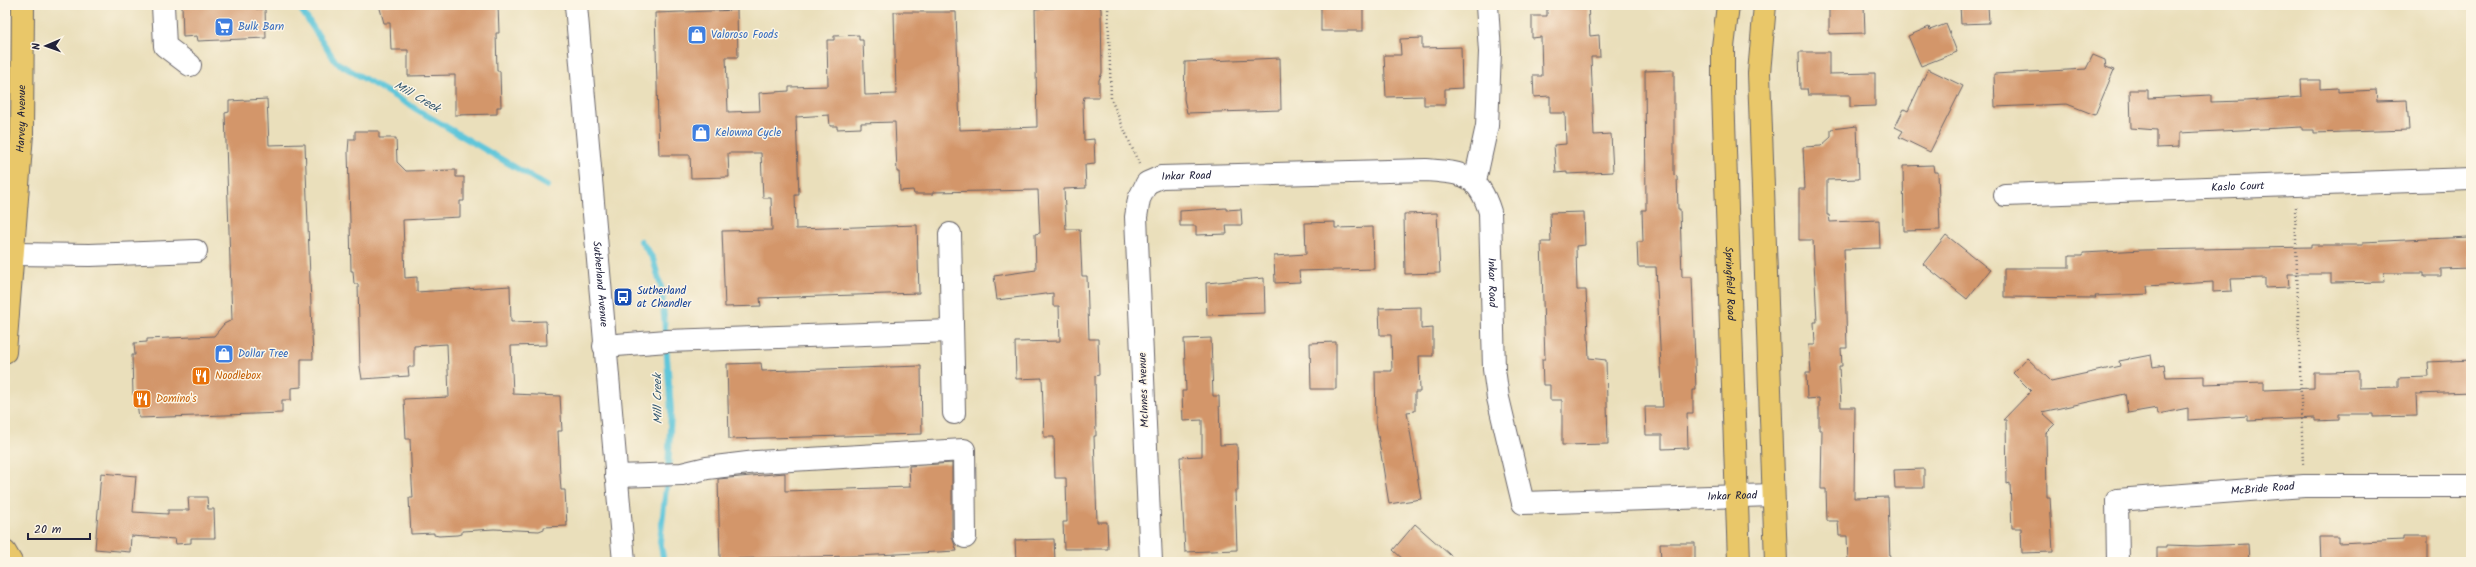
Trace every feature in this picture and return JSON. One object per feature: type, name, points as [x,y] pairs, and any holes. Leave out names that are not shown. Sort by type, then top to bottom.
[{"type":"main road","name":"Harvey Avenue","points":[[5,352],[22,134],[23,5]]},
{"type":"main road","points":[[23,32],[40,5]]},
{"type":"main road","name":"Springfield Road","points":[[1728,5],[1724,47],[1723,92],[1738,562]]},
{"type":"main road","points":[[1765,5],[1760,73],[1776,562]]},
{"type":"main road","points":[[5,552],[11,562]]},
{"type":"street","points":[[163,5],[165,46],[190,66]]},
{"type":"street","name":"Sutherland Avenue","points":[[576,5],[604,346],[624,562]]},
{"type":"street","points":[[1475,181],[1487,126],[1490,52],[1487,5]]},
{"type":"street","name":"Inkar Road","points":[[1136,217],[1139,199],[1147,183],[1161,177],[1426,170],[1459,174],[1475,181],[1484,195],[1490,212],[1494,369],[1498,398],[1523,503],[1773,495]]},
{"type":"street","name":"Kaslo Court","points":[[2005,195],[2471,179]]},
{"type":"street","name":"McInnes Avenue","points":[[1136,217],[1151,562]]},
{"type":"street","points":[[950,234],[954,413]]},
{"type":"street","points":[[13,254],[90,255],[196,251]]},
{"type":"street","points":[[604,346],[654,342],[951,331]]},
{"type":"street","points":[[616,476],[682,474],[707,468],[749,463],[964,450],[964,537]]},
{"type":"street","name":"McBride Road","points":[[2118,562],[2117,500],[2304,486],[2471,486]]},
{"type":"path","points":[[1108,5],[1111,99],[1147,183]]},
{"type":"path","points":[[2295,184],[2304,486]]},
{"type":"building","name":"Bulk Barn","points":[[182,5],[256,5],[256,9],[265,9],[266,38],[198,41],[197,36],[183,37]]},
{"type":"building","points":[[379,5],[498,5],[499,33],[496,33],[497,71],[500,71],[501,107],[497,107],[497,114],[455,115],[455,75],[408,76],[408,50],[391,50],[390,23],[384,23]]},
{"type":"building","points":[[1053,5],[1099,5],[1101,9],[1102,73],[1099,80],[1099,97],[1084,97],[1083,102],[1084,140],[1094,139],[1095,164],[1085,165],[1086,188],[1064,189],[1066,229],[1080,229],[1082,276],[1087,276],[1089,339],[1098,339],[1099,375],[1095,376],[1096,436],[1094,436],[1097,522],[1107,522],[1108,549],[1064,549],[1063,522],[1067,522],[1066,478],[1055,478],[1054,437],[1044,437],[1042,378],[1016,379],[1015,342],[1060,341],[1059,306],[1053,306],[1053,293],[997,300],[994,276],[1036,270],[1035,234],[1040,233],[1038,190],[933,192],[933,194],[914,194],[913,190],[900,191],[899,172],[897,172],[895,122],[861,123],[861,128],[837,129],[837,126],[830,126],[829,115],[796,117],[799,195],[795,195],[796,229],[917,225],[919,293],[760,298],[761,306],[725,307],[722,231],[772,230],[771,198],[763,198],[761,153],[728,153],[729,177],[691,178],[690,155],[659,155],[655,13],[737,10],[738,57],[726,57],[728,112],[760,111],[759,93],[789,91],[789,87],[828,86],[827,40],[834,40],[834,36],[859,35],[859,40],[863,40],[865,95],[896,94],[894,12],[956,12],[960,130],[1037,127],[1035,9],[1054,8]]},
{"type":"building","points":[[1321,5],[1363,5],[1363,31],[1321,31]]},
{"type":"building","points":[[1547,5],[1588,5],[1590,36],[1599,35],[1600,57],[1591,57],[1594,135],[1611,134],[1613,172],[1556,173],[1554,145],[1566,144],[1565,113],[1550,113],[1550,96],[1534,97],[1533,76],[1542,76],[1541,37],[1532,38],[1532,16],[1547,16]]},
{"type":"building","points":[[1829,5],[1864,5],[1865,33],[1829,34]]},
{"type":"building","points":[[1960,5],[1988,5],[1989,23],[1961,24]]},
{"type":"building","points":[[1946,24],[1957,52],[1921,66],[1908,36],[1929,27],[1930,30]]},
{"type":"building","points":[[1422,38],[1422,48],[1461,47],[1462,88],[1445,89],[1445,105],[1424,105],[1424,96],[1386,97],[1384,55],[1401,55],[1400,39]]},
{"type":"building","points":[[1799,52],[1829,52],[1829,74],[1875,73],[1875,106],[1850,107],[1850,95],[1808,95],[1807,89],[1800,89]]},
{"type":"building","points":[[2093,55],[2105,60],[2106,67],[2114,70],[2095,115],[2067,104],[1995,107],[1994,74],[2086,69]]},
{"type":"building","points":[[1280,58],[1281,110],[1187,113],[1184,99],[1185,62]]},
{"type":"building","points":[[1928,69],[1963,86],[1930,152],[1899,137],[1903,131],[1895,127],[1904,109],[1908,111]]},
{"type":"building","points":[[1674,70],[1674,175],[1677,176],[1678,209],[1680,209],[1682,277],[1692,277],[1696,390],[1693,390],[1693,413],[1687,413],[1688,448],[1662,449],[1662,435],[1646,435],[1645,407],[1663,407],[1656,267],[1638,267],[1637,242],[1643,242],[1642,210],[1646,210],[1645,71]]},
{"type":"building","points":[[2301,80],[2320,80],[2320,89],[2338,88],[2338,92],[2376,90],[2377,101],[2407,100],[2409,130],[2314,133],[2314,130],[2302,130],[2302,127],[2179,133],[2179,147],[2157,148],[2157,130],[2131,128],[2130,90],[2148,90],[2148,98],[2211,95],[2211,102],[2245,101],[2302,97]]},
{"type":"building","points":[[267,99],[269,145],[305,144],[313,359],[301,359],[301,387],[291,388],[291,400],[282,400],[282,413],[139,418],[136,395],[133,395],[132,355],[135,355],[134,343],[147,342],[147,339],[214,336],[224,324],[232,320],[225,113],[229,112],[229,101]]},
{"type":"building","points":[[1857,126],[1859,179],[1827,180],[1827,215],[1829,215],[1830,222],[1879,220],[1880,248],[1844,249],[1847,348],[1841,348],[1842,366],[1839,366],[1841,407],[1855,407],[1854,498],[1888,497],[1890,562],[1848,562],[1847,536],[1839,536],[1838,521],[1827,521],[1826,489],[1821,489],[1822,430],[1819,430],[1819,398],[1807,399],[1806,373],[1811,373],[1809,345],[1815,345],[1814,322],[1817,322],[1813,240],[1799,240],[1799,189],[1805,189],[1803,147],[1821,146],[1831,137],[1831,129]]},
{"type":"building","points":[[355,131],[379,131],[379,138],[396,138],[397,162],[406,171],[456,170],[456,177],[464,177],[464,201],[460,201],[460,217],[403,220],[405,278],[417,277],[417,292],[510,286],[511,322],[546,321],[547,345],[511,346],[513,394],[560,396],[562,431],[558,431],[560,476],[561,490],[565,490],[567,526],[544,527],[544,529],[539,531],[494,529],[462,531],[462,534],[457,535],[439,536],[434,535],[434,533],[411,534],[409,498],[413,498],[410,439],[406,439],[404,399],[449,397],[447,344],[414,346],[414,367],[408,367],[409,376],[362,379],[360,367],[358,284],[354,284],[353,271],[351,271],[348,152],[349,139],[355,139]]},
{"type":"building","points":[[1933,165],[1934,172],[1938,172],[1940,230],[1904,231],[1903,166]]},
{"type":"building","points":[[1226,208],[1226,210],[1241,209],[1242,225],[1226,225],[1227,234],[1196,235],[1196,226],[1180,226],[1180,211]]},
{"type":"building","points":[[1584,212],[1585,245],[1576,246],[1577,290],[1586,290],[1589,358],[1606,360],[1608,444],[1562,445],[1562,400],[1550,400],[1550,385],[1543,385],[1542,359],[1545,359],[1541,242],[1551,242],[1550,213]]},
{"type":"building","points":[[1437,213],[1440,273],[1405,274],[1404,214]]},
{"type":"building","points":[[1335,222],[1335,228],[1373,227],[1374,269],[1299,271],[1300,282],[1275,283],[1274,256],[1306,254],[1305,223]]},
{"type":"building","points":[[1946,235],[1990,270],[1967,299],[1923,264]]},
{"type":"building","points":[[2469,237],[2469,268],[2441,269],[2441,276],[2424,276],[2424,273],[2384,273],[2385,282],[2331,283],[2331,274],[2288,274],[2289,287],[2265,288],[2265,278],[2231,279],[2232,291],[2213,292],[2213,282],[2147,286],[2148,294],[2095,296],[2096,298],[2004,297],[2004,268],[2069,268],[2069,256],[2083,256],[2083,253],[2143,250],[2311,247],[2311,245],[2363,245],[2363,242]]},
{"type":"building","points":[[1264,278],[1265,313],[1207,315],[1206,283]]},
{"type":"building","points":[[1421,307],[1421,329],[1433,328],[1433,356],[1419,356],[1420,392],[1415,392],[1415,411],[1407,412],[1421,499],[1389,504],[1376,423],[1375,371],[1392,371],[1391,335],[1380,335],[1379,308]]},
{"type":"building","points":[[1211,338],[1213,396],[1219,396],[1220,445],[1237,444],[1238,491],[1235,491],[1237,550],[1185,552],[1180,457],[1202,456],[1202,420],[1183,421],[1182,391],[1186,391],[1184,339]]},
{"type":"building","points":[[1336,342],[1336,389],[1311,389],[1310,343]]},
{"type":"building","points":[[2151,355],[2153,367],[2164,365],[2166,377],[2204,376],[2204,384],[2264,382],[2264,390],[2314,388],[2314,372],[2359,371],[2359,388],[2398,387],[2398,378],[2429,377],[2428,362],[2471,360],[2471,392],[2416,394],[2417,416],[2373,417],[2373,414],[2339,414],[2339,420],[2315,421],[2315,418],[2248,421],[2248,416],[2188,420],[2188,408],[2158,414],[2157,408],[2128,413],[2125,394],[2042,412],[2055,424],[2046,433],[2047,497],[2050,497],[2053,552],[2022,553],[2021,528],[2012,528],[2010,483],[2007,484],[2006,420],[2003,420],[2031,391],[2013,373],[2027,358],[2051,381],[2120,366],[2119,361]]},
{"type":"building","points":[[761,363],[762,371],[921,366],[922,434],[729,439],[727,364]]},
{"type":"building","points":[[952,463],[952,537],[957,551],[857,556],[720,559],[718,479],[785,473],[785,491],[910,487],[909,466]]},
{"type":"building","points":[[1924,469],[1924,488],[1895,488],[1894,470]]},
{"type":"building","points":[[101,473],[136,476],[133,512],[168,514],[168,510],[189,510],[188,497],[207,497],[208,509],[214,509],[215,538],[191,538],[191,543],[176,544],[175,539],[131,536],[130,552],[95,549]]},
{"type":"building","points":[[1415,524],[1458,562],[1406,562],[1393,550]]},
{"type":"building","points":[[2403,536],[2428,536],[2428,562],[2321,562],[2320,537],[2339,537],[2339,543],[2403,540]]},
{"type":"building","points":[[1054,539],[1055,561],[1016,562],[1015,540]]},
{"type":"building","points":[[1660,543],[1695,543],[1695,562],[1661,562]]},
{"type":"building","points":[[2248,544],[2249,562],[2157,562],[2157,548],[2166,548],[2166,545],[2197,546]]},
{"type":"waterway","name":"Mill Creek","points":[[298,5],[336,62],[547,186]]},
{"type":"waterway","name":"Mill Creek","points":[[641,241],[653,259],[662,290],[671,411],[668,470]]},
{"type":"waterway","name":"Mill Creek","points":[[664,562],[660,541],[667,479]]},
{"type":"place","name":"Bulk Barn","points":[[224,27]]},
{"type":"place","name":"Valoroso Foods","points":[[697,35]]},
{"type":"place","name":"Kelowna Cycle","points":[[701,133]]},
{"type":"place","name":"Sutherland at Chandler","points":[[623,297]]},
{"type":"place","name":"Dollar Tree","points":[[224,354]]},
{"type":"place","name":"Noodlebox","points":[[201,376]]},
{"type":"place","name":"Domino's","points":[[142,399]]}]
